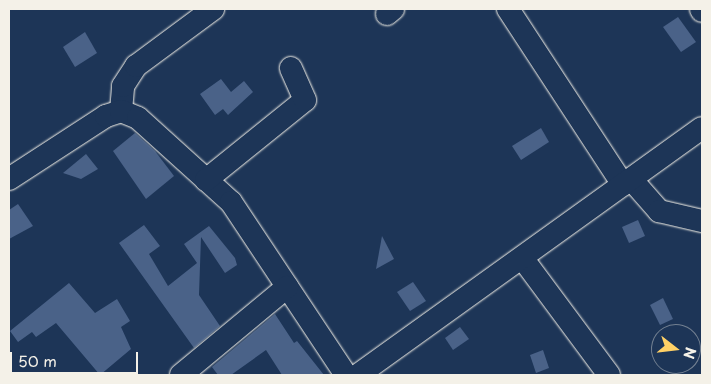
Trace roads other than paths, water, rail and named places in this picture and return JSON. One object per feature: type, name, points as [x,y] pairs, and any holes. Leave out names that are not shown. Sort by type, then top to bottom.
[{"type":"street","points":[[120,111],[123,86],[136,66],[213,9]]},
{"type":"street","points":[[508,9],[627,182],[660,211],[702,221]]},
{"type":"street","points":[[206,180],[305,100],[291,68]]},
{"type":"street","points":[[9,179],[106,116],[120,111],[138,118],[231,202],[346,375]]},
{"type":"street","points":[[358,375],[523,259],[702,128]]},
{"type":"street","points":[[523,259],[608,375]]},
{"type":"street","points":[[181,375],[288,287]]}]
